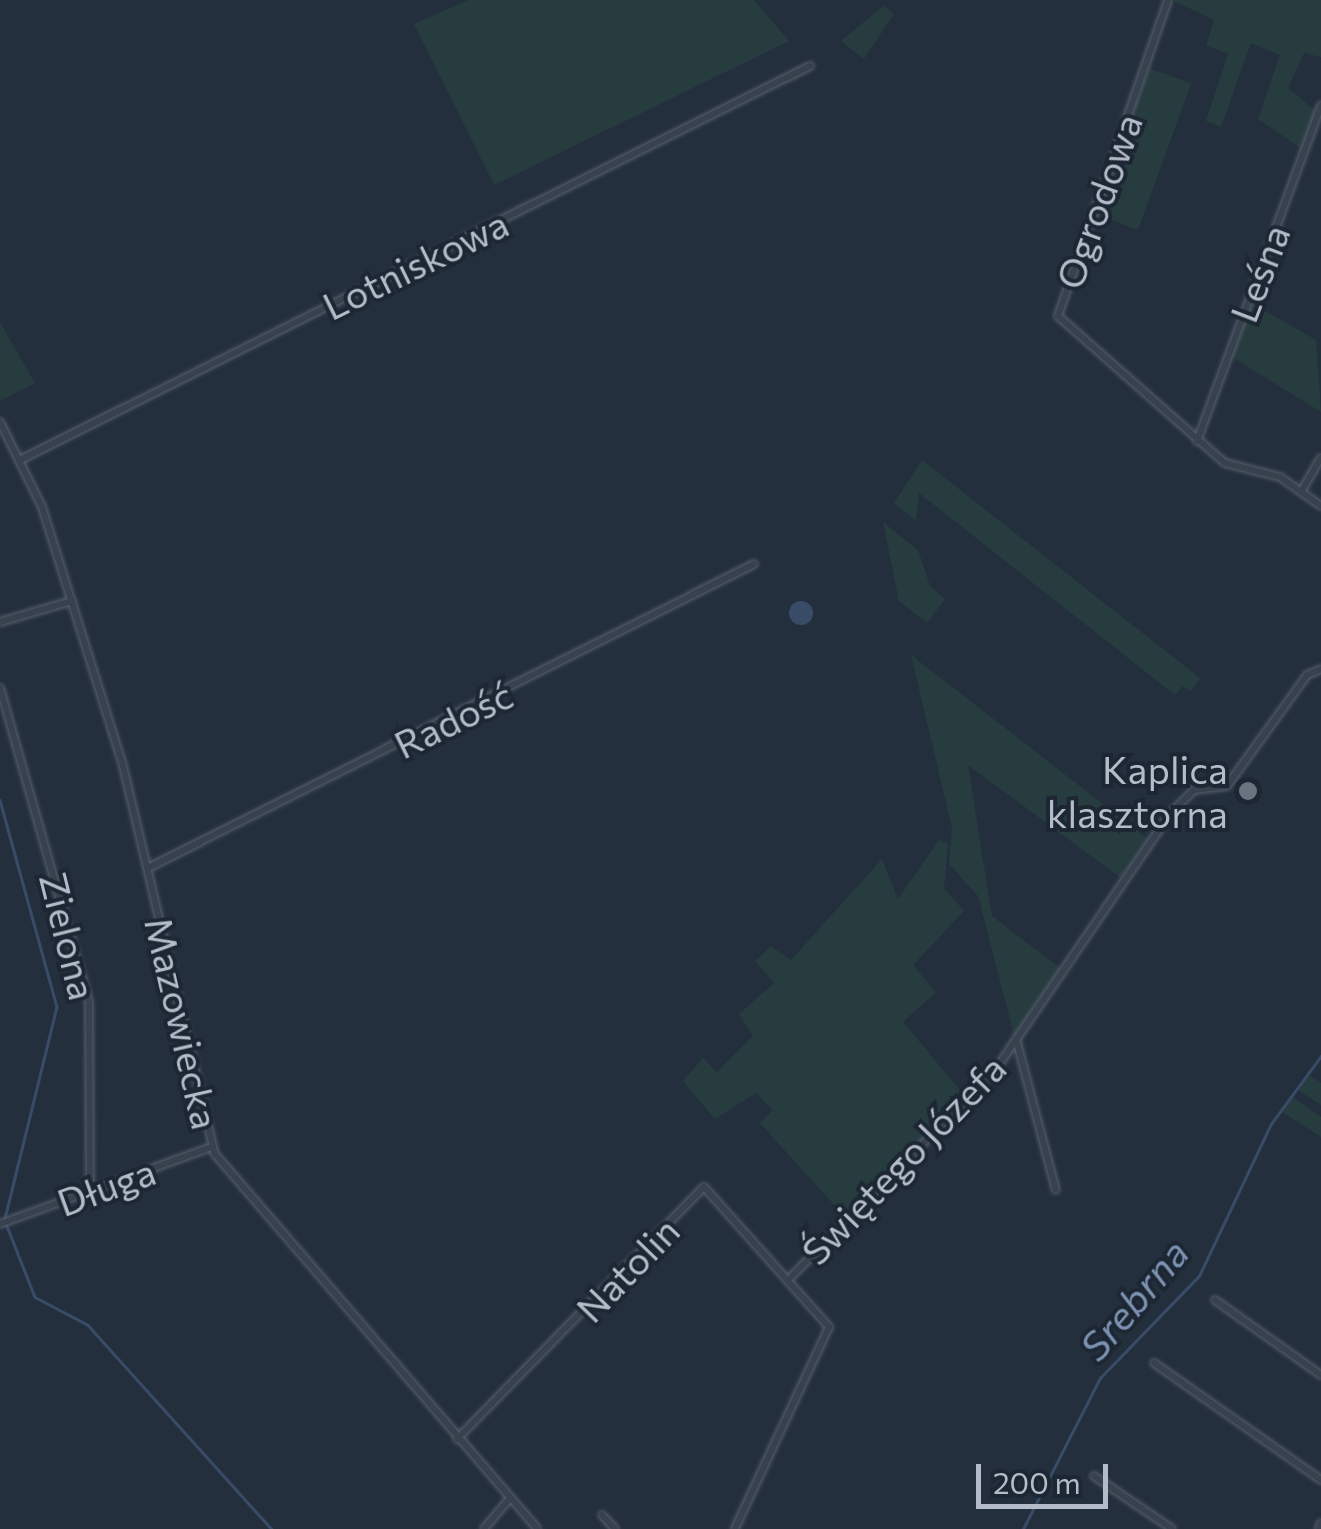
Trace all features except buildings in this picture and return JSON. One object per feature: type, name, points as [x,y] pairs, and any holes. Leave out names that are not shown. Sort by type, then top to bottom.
[{"type":"street","name":"Ogrodowa","points":[[1168,0],[1058,313],[1197,441],[1233,467],[1301,492],[1321,506]]},
{"type":"street","name":"Lotniskowa","points":[[20,460],[810,66]]},
{"type":"street","name":"Leśna","points":[[1197,441],[1321,105]]},
{"type":"street","name":"Mazowiecka","points":[[0,422],[20,460],[72,601],[148,868],[212,1148],[247,1201],[537,1529]]},
{"type":"street","points":[[1301,492],[1321,458]]},
{"type":"street","name":"Radość","points":[[148,868],[754,564]]},
{"type":"street","points":[[0,622],[72,601]]},
{"type":"street","name":"Świętego Józefa","points":[[789,1278],[1016,1039],[1170,814],[1194,790],[1227,786],[1306,675],[1321,669]]},
{"type":"street","name":"Zielona","points":[[0,688],[83,972],[90,1191]]},
{"type":"street","name":"Świętego Józefa","points":[[1016,1039],[1056,1190]]},
{"type":"street","name":"Długa","points":[[0,1224],[212,1148]]},
{"type":"street","name":"Natolin","points":[[456,1438],[654,1247],[701,1188],[789,1278]]},
{"type":"street","points":[[735,1529],[828,1336],[789,1278]]},
{"type":"street","points":[[1215,1300],[1321,1375]]},
{"type":"street","points":[[1154,1363],[1321,1480]]},
{"type":"street","points":[[1094,1476],[1172,1529]]},
{"type":"street","points":[[484,1529],[510,1498]]},
{"type":"street","points":[[602,1516],[615,1529]]},
{"type":"green space","points":[[468,0],[754,0],[789,41],[494,185],[414,24]]},
{"type":"green space","points":[[1172,0],[1321,0],[1321,57],[1304,53],[1288,88],[1317,112],[1302,149],[1258,119],[1280,55],[1251,43],[1221,127],[1206,121],[1228,54],[1206,45],[1214,20]]},
{"type":"green space","points":[[883,6],[894,14],[864,59],[841,41]]},
{"type":"green space","points":[[1149,68],[1191,83],[1138,230],[1096,215]]},
{"type":"green space","points":[[1250,302],[1316,340],[1321,412],[1230,356]]},
{"type":"green space","points":[[0,322],[35,383],[0,401]]},
{"type":"green space","points":[[922,460],[1200,678],[1191,691],[1183,686],[1175,695],[919,493],[916,521],[894,503]]},
{"type":"green space","points":[[883,522],[918,550],[930,586],[945,599],[927,623],[899,601]]},
{"type":"green space","points":[[911,655],[1148,839],[1121,878],[968,765],[992,916],[1060,968],[1014,1035],[978,896],[949,864],[952,828]]},
{"type":"green space","points":[[939,840],[948,844],[944,888],[964,911],[913,965],[936,992],[903,1022],[965,1096],[846,1218],[760,1123],[773,1110],[756,1093],[715,1119],[683,1081],[703,1058],[717,1072],[753,1036],[739,1014],[774,983],[755,961],[771,946],[791,960],[882,859],[898,899]]},
{"type":"green space","points":[[1308,1074],[1321,1083],[1321,1105],[1298,1090]]},
{"type":"green space","points":[[1293,1097],[1321,1117],[1321,1137],[1282,1112]]},
{"type":"water","points":[[801,601],[810,604],[810,622],[801,625],[792,622],[789,613],[792,604]]},
{"type":"waterway","points":[[0,800],[57,1007],[5,1218]]},
{"type":"waterway","name":"Srebrna","points":[[1023,1529],[1100,1378],[1199,1276],[1271,1124],[1321,1056]]},
{"type":"waterway","points":[[7,1226],[35,1297],[88,1325],[272,1529]]},
{"type":"place","name":"Kaplica klasztorna","points":[[1248,791]]}]
